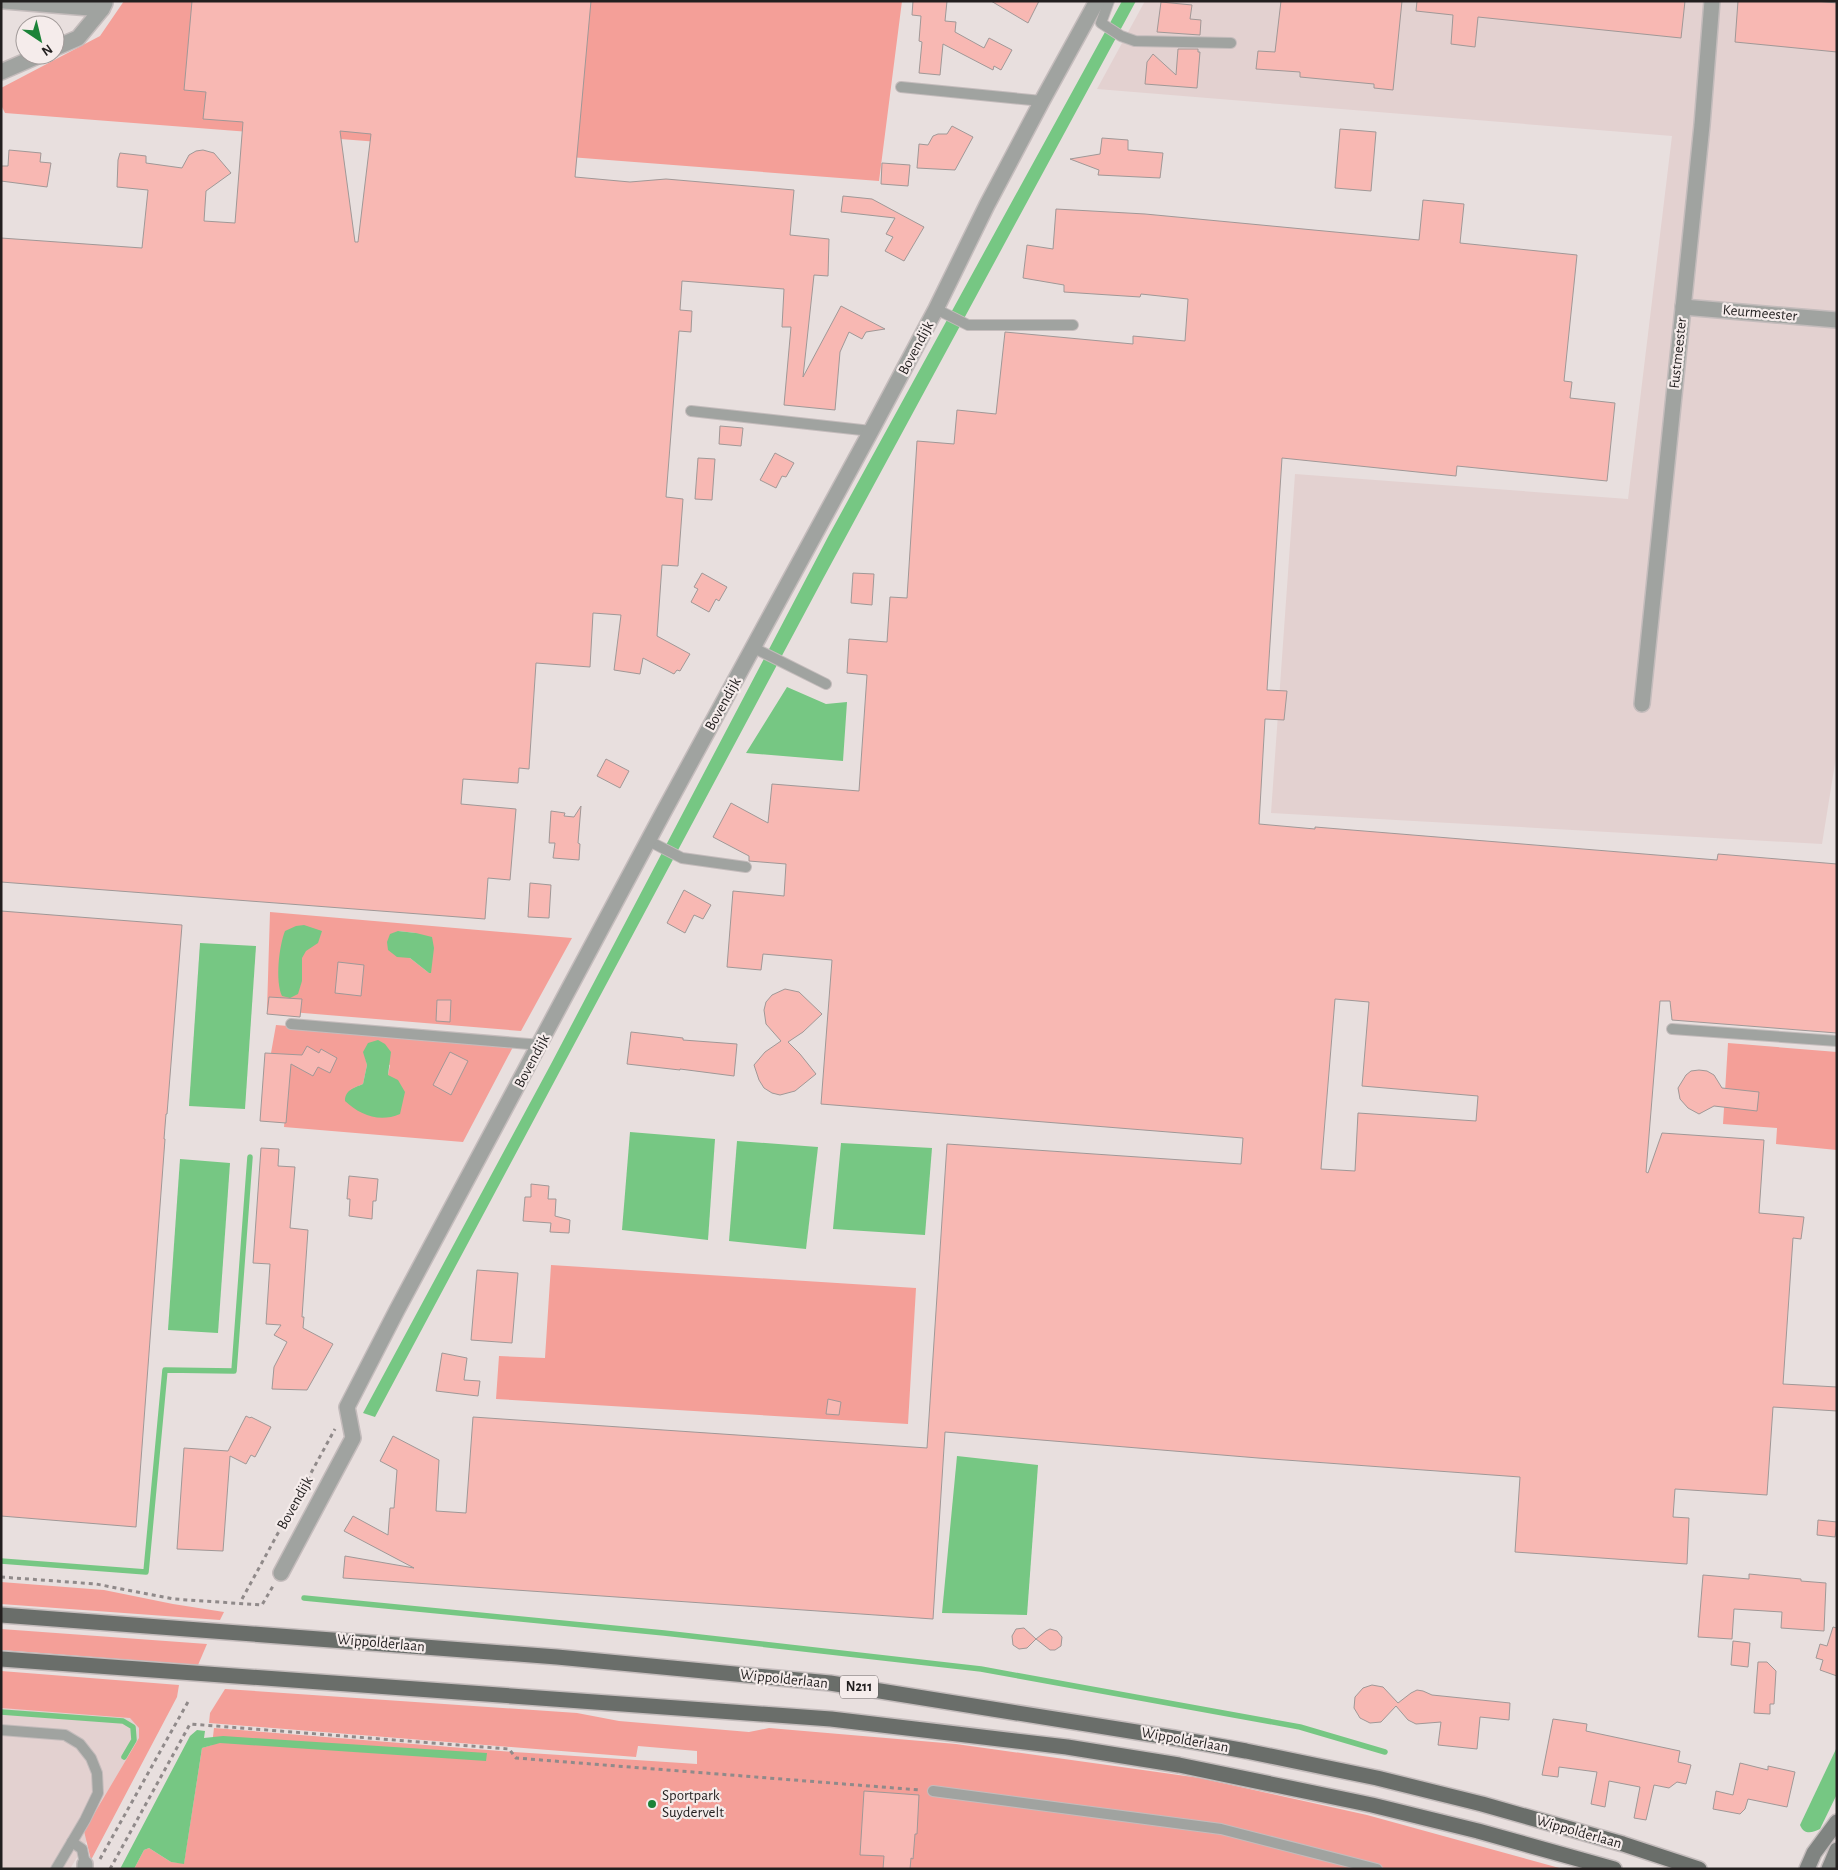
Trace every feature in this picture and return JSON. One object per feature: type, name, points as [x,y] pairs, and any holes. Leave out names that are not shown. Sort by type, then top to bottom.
[{"type":"main road","name":"Wippolderlaan","points":[[1,1615],[557,1657],[840,1684],[1183,1740],[1377,1778],[1491,1807],[1623,1844],[1699,1869]]},
{"type":"main road","name":"Wippolderlaan","points":[[1,1659],[831,1719],[1067,1747],[1178,1765],[1372,1805],[1478,1831],[1614,1869]]},
{"type":"main road","points":[[1807,1869],[1814,1853],[1837,1822]]},
{"type":"main road","points":[[1829,1869],[1837,1850]]},
{"type":"street","points":[[4,1],[104,5]]},
{"type":"street","name":"Bovendijk","points":[[281,1573],[353,1438],[347,1407],[397,1310],[541,1045],[654,843],[758,650],[871,431],[940,311],[987,206],[1097,1]]},
{"type":"street","name":"Fustmeester","points":[[1642,704],[1702,125],[1712,1]]},
{"type":"street","points":[[65,44],[78,38],[104,5]]},
{"type":"street","points":[[1,72],[17,65]]},
{"type":"street","name":"Keurmeester","points":[[1683,307],[1837,320]]},
{"type":"lane","points":[[1109,1],[1101,23],[1121,36],[1135,42],[1230,43]]},
{"type":"lane","points":[[900,88],[1042,101]]},
{"type":"lane","points":[[940,311],[968,325],[1073,325]]},
{"type":"lane","points":[[691,411],[871,431]]},
{"type":"lane","points":[[758,650],[826,684]]},
{"type":"lane","points":[[654,843],[682,858],[746,867]]},
{"type":"lane","points":[[291,1024],[541,1045]]},
{"type":"lane","points":[[1672,1029],[1837,1041]]},
{"type":"lane","points":[[1,1730],[65,1735],[80,1744],[92,1758],[97,1773],[98,1793],[85,1820],[56,1869]]},
{"type":"lane","points":[[933,1791],[1221,1829],[1377,1869]]},
{"type":"lane","points":[[72,1842],[82,1849],[89,1865]]},
{"type":"path","name":"Bovendijk","points":[[242,1599],[347,1407]]},
{"type":"path","points":[[1,1577],[96,1584],[174,1599],[262,1606],[281,1573]]},
{"type":"path","points":[[89,1865],[189,1700]]},
{"type":"path","points":[[110,1869],[190,1724],[509,1749],[516,1758],[933,1791]]},
{"type":"shaded area","points":[[124,1],[902,1],[879,181],[5,113],[1,105],[1,88],[45,65],[65,65],[65,54],[100,36]]},
{"type":"shaded area","points":[[1122,1],[1136,1],[824,577],[375,1417],[363,1413],[551,1064],[829,535]]},
{"type":"shaded area","points":[[1145,1],[1837,1],[1837,751],[1822,844],[1271,813],[1295,474],[1628,499],[1672,136],[1097,89]]},
{"type":"shaded area","points":[[787,687],[826,704],[847,702],[843,761],[746,753]]},
{"type":"shaded area","points":[[270,912],[572,938],[521,1031],[267,1010]],"holes":[[[398,931],[416,933],[429,973],[410,958]]]},
{"type":"shaded area","points":[[304,925],[322,931],[318,943],[306,951],[302,958],[302,981],[298,994],[290,998],[282,996],[278,973],[281,945],[285,931]]},
{"type":"shaded area","points":[[398,931],[432,937],[434,948],[431,973],[410,958],[397,957],[388,950],[387,942],[390,934]]},
{"type":"shaded area","points":[[200,943],[256,946],[245,1109],[189,1106]]},
{"type":"shaded area","points":[[276,1025],[514,1045],[463,1142],[284,1127],[289,1064],[271,1053]],"holes":[[[365,1056],[390,1065],[388,1075],[349,1090],[363,1084],[367,1065]]]},
{"type":"shaded area","points":[[378,1040],[385,1044],[391,1052],[388,1075],[398,1080],[405,1092],[400,1114],[385,1118],[363,1114],[345,1101],[348,1092],[363,1084],[367,1065],[363,1052],[368,1043]]},
{"type":"shaded area","points":[[1728,1043],[1837,1052],[1837,1150],[1776,1144],[1777,1128],[1723,1124]]},
{"type":"shaded area","points":[[630,1132],[715,1139],[708,1240],[622,1230]]},
{"type":"shaded area","points":[[737,1141],[818,1147],[806,1249],[729,1241]]},
{"type":"shaded area","points":[[841,1143],[932,1148],[925,1235],[833,1229]]},
{"type":"shaded area","points":[[180,1159],[230,1163],[218,1333],[168,1330]]},
{"type":"shaded area","points":[[551,1265],[916,1288],[908,1424],[496,1399],[499,1356],[545,1358]]},
{"type":"shaded area","points":[[957,1456],[1038,1465],[1027,1615],[942,1613]]},
{"type":"shaded area","points":[[1,1582],[104,1590],[224,1612],[220,1620],[1,1604]]},
{"type":"shaded area","points":[[1,1629],[207,1644],[198,1665],[1,1650]]},
{"type":"shaded area","points":[[1,1671],[179,1685],[177,1697],[91,1860],[84,1831],[139,1738],[139,1728],[130,1718],[1,1708]]},
{"type":"shaded area","points":[[1,1689],[170,1703],[70,1869],[1,1869]]},
{"type":"shaded area","name":"Sportpark Suydervelt","points":[[225,1689],[577,1713],[619,1721],[749,1732],[769,1728],[956,1744],[1200,1778],[1367,1815],[1563,1869],[134,1869],[144,1850],[149,1848],[171,1862],[184,1863],[202,1748],[212,1745],[214,1728],[514,1752],[697,1764],[697,1751],[638,1746],[636,1757],[209,1723],[210,1713]]},
{"type":"shaded area","points":[[197,1730],[205,1731],[204,1738],[223,1736],[487,1753],[486,1761],[220,1743],[202,1748],[184,1864],[171,1862],[149,1848],[144,1850],[134,1869],[120,1869],[190,1736]]},
{"type":"shaded area","points":[[1837,1747],[1837,1794],[1820,1829],[1806,1832],[1800,1825]]},
{"type":"building","points":[[192,1],[591,1],[575,177],[630,182],[666,179],[794,190],[790,235],[829,239],[828,276],[814,275],[803,377],[841,306],[885,329],[866,332],[862,339],[849,332],[840,352],[835,410],[784,405],[791,327],[782,327],[784,289],[682,281],[680,310],[692,311],[691,332],[679,331],[666,497],[683,499],[678,566],[662,565],[657,636],[690,654],[680,671],[677,670],[674,674],[643,658],[640,674],[614,670],[621,615],[593,613],[590,667],[536,663],[529,769],[519,768],[518,783],[463,779],[461,804],[516,809],[510,880],[488,878],[485,919],[1,882],[1,238],[142,248],[148,190],[117,187],[120,153],[146,156],[146,163],[182,168],[189,155],[196,151],[203,150],[214,153],[231,173],[206,191],[204,221],[235,223],[243,122],[203,119],[206,92],[184,90]],"holes":[[[340,131],[371,134],[358,242],[355,242]]]},
{"type":"building","points":[[913,1],[947,1],[945,21],[956,22],[955,32],[984,48],[989,38],[1012,50],[1001,70],[994,66],[993,70],[943,44],[940,75],[919,73],[922,42],[919,41],[921,16],[912,15]]},
{"type":"building","points":[[991,1],[1039,1],[1028,23]]},
{"type":"building","points":[[1281,1],[1402,1],[1393,90],[1374,88],[1374,84],[1300,77],[1300,72],[1256,69],[1258,51],[1275,52]]},
{"type":"building","points":[[1417,1],[1685,1],[1681,38],[1478,17],[1475,47],[1451,44],[1453,15],[1416,11]]},
{"type":"building","points":[[1738,1],[1816,1],[1837,3],[1837,52],[1735,42]]},
{"type":"building","points":[[1161,2],[1192,5],[1190,19],[1201,20],[1200,35],[1157,32]]},
{"type":"building","points":[[1178,49],[1198,49],[1198,52],[1200,52],[1197,88],[1145,84],[1147,62],[1153,54],[1176,75]]},
{"type":"building","points":[[952,126],[973,137],[955,170],[917,168],[919,144],[928,145],[933,136],[947,134]]},
{"type":"building","points":[[1340,129],[1376,132],[1371,191],[1335,188]]},
{"type":"building","points":[[1102,138],[1128,140],[1128,150],[1163,153],[1160,178],[1098,175],[1099,170],[1070,159],[1100,154]]},
{"type":"building","points":[[9,150],[41,153],[40,162],[51,163],[47,187],[1,181],[1,166],[8,166]]},
{"type":"building","points":[[882,163],[910,165],[908,186],[881,184]]},
{"type":"building","points":[[843,196],[872,199],[924,227],[904,261],[885,251],[893,237],[886,234],[895,218],[841,212]]},
{"type":"building","points":[[1423,200],[1464,204],[1460,243],[1577,255],[1564,381],[1572,382],[1570,398],[1615,403],[1607,481],[1457,466],[1456,476],[1282,458],[1267,690],[1287,691],[1284,720],[1265,719],[1259,824],[1717,860],[1718,854],[1837,864],[1837,1033],[1672,1020],[1670,1001],[1660,1001],[1646,1172],[1648,1173],[1662,1133],[1764,1140],[1759,1213],[1804,1217],[1801,1239],[1793,1238],[1783,1384],[1837,1387],[1837,1411],[1773,1407],[1767,1495],[1675,1489],[1673,1517],[1689,1518],[1687,1564],[1515,1552],[1520,1477],[945,1432],[933,1619],[343,1578],[345,1556],[414,1568],[344,1531],[353,1516],[388,1535],[390,1508],[394,1508],[397,1470],[380,1461],[393,1436],[439,1460],[436,1511],[466,1513],[473,1417],[927,1448],[947,1144],[1241,1164],[1243,1138],[821,1104],[832,960],[763,954],[761,970],[727,967],[733,891],[784,896],[786,864],[749,861],[749,856],[713,837],[731,803],[768,823],[772,784],[859,791],[867,675],[847,673],[849,639],[887,642],[890,597],[907,598],[917,441],[954,444],[957,410],[996,414],[1005,332],[1133,344],[1133,336],[1185,341],[1188,299],[1141,294],[1140,297],[1064,292],[1064,285],[1023,278],[1027,245],[1053,249],[1056,209],[1145,214],[1419,240]],"holes":[[[1335,999],[1369,1002],[1362,1086],[1478,1096],[1476,1121],[1358,1113],[1355,1171],[1321,1169]]]},
{"type":"building","points":[[720,426],[743,428],[741,446],[719,444]]},
{"type":"building","points":[[775,453],[794,463],[786,477],[782,476],[776,488],[760,480]]},
{"type":"building","points":[[698,458],[715,459],[712,500],[695,499]]},
{"type":"building","points":[[702,573],[727,587],[719,601],[716,599],[709,612],[691,602],[698,589],[694,587]]},
{"type":"building","points":[[853,573],[874,574],[872,605],[851,603]]},
{"type":"building","points":[[606,759],[629,771],[620,788],[597,776]]},
{"type":"building","points":[[581,806],[578,843],[580,844],[579,860],[553,858],[555,843],[549,843],[551,811],[565,813],[564,816],[574,817]]},
{"type":"building","points":[[530,883],[551,885],[549,918],[528,917]]},
{"type":"building","points":[[684,890],[711,905],[703,919],[694,915],[685,933],[667,923]]},
{"type":"building","points":[[1,911],[182,925],[164,1139],[136,1527],[1,1516]]},
{"type":"building","points":[[338,962],[364,965],[361,996],[335,993]]},
{"type":"building","points":[[785,989],[799,992],[822,1014],[803,1032],[788,1042],[816,1074],[795,1091],[780,1095],[764,1088],[754,1065],[765,1052],[781,1041],[766,1024],[764,1010],[766,1002],[772,995]]},
{"type":"building","points":[[269,997],[302,999],[300,1017],[267,1014]]},
{"type":"building","points":[[437,1000],[451,1000],[450,1022],[436,1021]]},
{"type":"building","points":[[631,1032],[683,1038],[683,1040],[737,1044],[734,1076],[627,1064]]},
{"type":"building","points":[[307,1046],[319,1053],[321,1049],[337,1058],[330,1073],[318,1067],[313,1076],[291,1064],[286,1123],[260,1121],[265,1053],[302,1055]]},
{"type":"building","points":[[450,1052],[468,1061],[451,1095],[433,1085]]},
{"type":"building","points":[[1691,1071],[1707,1071],[1714,1075],[1722,1088],[1759,1092],[1757,1111],[1714,1106],[1699,1114],[1688,1108],[1680,1099],[1678,1088],[1686,1075]]},
{"type":"building","points":[[261,1148],[279,1149],[278,1166],[295,1167],[290,1228],[308,1230],[302,1317],[304,1317],[303,1328],[333,1344],[307,1390],[272,1389],[274,1367],[287,1342],[274,1335],[281,1325],[266,1324],[270,1264],[253,1263]]},
{"type":"building","points":[[349,1176],[378,1179],[376,1201],[373,1201],[372,1219],[349,1216],[350,1199],[347,1199]]},
{"type":"building","points":[[531,1184],[549,1186],[548,1199],[556,1199],[555,1216],[570,1220],[569,1233],[550,1232],[551,1223],[523,1221],[525,1197],[531,1197]]},
{"type":"building","points":[[477,1270],[518,1273],[512,1343],[471,1340]]},
{"type":"building","points":[[442,1353],[467,1358],[464,1380],[480,1381],[478,1396],[436,1391]]},
{"type":"building","points":[[828,1399],[841,1402],[839,1415],[826,1414]]},
{"type":"building","points":[[246,1416],[271,1427],[255,1457],[251,1455],[246,1464],[230,1456],[223,1551],[177,1549],[184,1448],[228,1451]]},
{"type":"building","points":[[1818,1520],[1837,1522],[1835,1537],[1817,1535]]},
{"type":"building","points":[[1749,1574],[1826,1583],[1824,1631],[1781,1628],[1782,1612],[1734,1609],[1732,1639],[1698,1637],[1703,1575],[1749,1579]]},
{"type":"building","points":[[1833,1627],[1837,1628],[1837,1676],[1820,1670],[1823,1660],[1816,1658],[1820,1644],[1827,1646]]},
{"type":"building","points":[[1024,1628],[1036,1639],[1027,1648],[1019,1649],[1013,1645],[1012,1636],[1016,1629]]},
{"type":"building","points":[[1050,1629],[1057,1631],[1062,1637],[1061,1646],[1055,1650],[1050,1650],[1036,1639]]},
{"type":"building","points":[[1733,1641],[1750,1643],[1748,1667],[1731,1665]]},
{"type":"building","points":[[1758,1662],[1767,1662],[1776,1671],[1774,1704],[1770,1704],[1770,1714],[1754,1713]]},
{"type":"building","points":[[1372,1685],[1383,1687],[1398,1703],[1417,1690],[1432,1695],[1510,1703],[1509,1720],[1480,1717],[1477,1749],[1438,1745],[1441,1722],[1416,1724],[1408,1720],[1396,1706],[1381,1722],[1370,1723],[1360,1718],[1354,1708],[1355,1697],[1363,1688]]},
{"type":"building","points":[[1553,1719],[1587,1724],[1586,1731],[1680,1751],[1678,1762],[1691,1765],[1686,1784],[1677,1782],[1669,1788],[1654,1785],[1646,1820],[1634,1818],[1640,1787],[1609,1781],[1605,1807],[1591,1804],[1597,1772],[1559,1767],[1558,1777],[1542,1775]]},
{"type":"building","points":[[1740,1763],[1768,1770],[1768,1766],[1795,1772],[1787,1807],[1748,1799],[1745,1809],[1740,1814],[1713,1809],[1716,1791],[1733,1795]]},
{"type":"building","points":[[864,1791],[919,1795],[917,1834],[915,1834],[913,1859],[911,1858],[910,1869],[883,1869],[884,1856],[860,1855]]},
{"type":"waterway","points":[[1,1561],[146,1572],[165,1370],[234,1371],[250,1157]]},
{"type":"waterway","points":[[304,1598],[664,1633],[981,1669],[1300,1727],[1385,1752]]},
{"type":"waterway","points":[[1,1712],[123,1721],[133,1727],[134,1740],[124,1757]]},
{"type":"place","name":"Sportpark Suydervelt","points":[[652,1804]]}]
